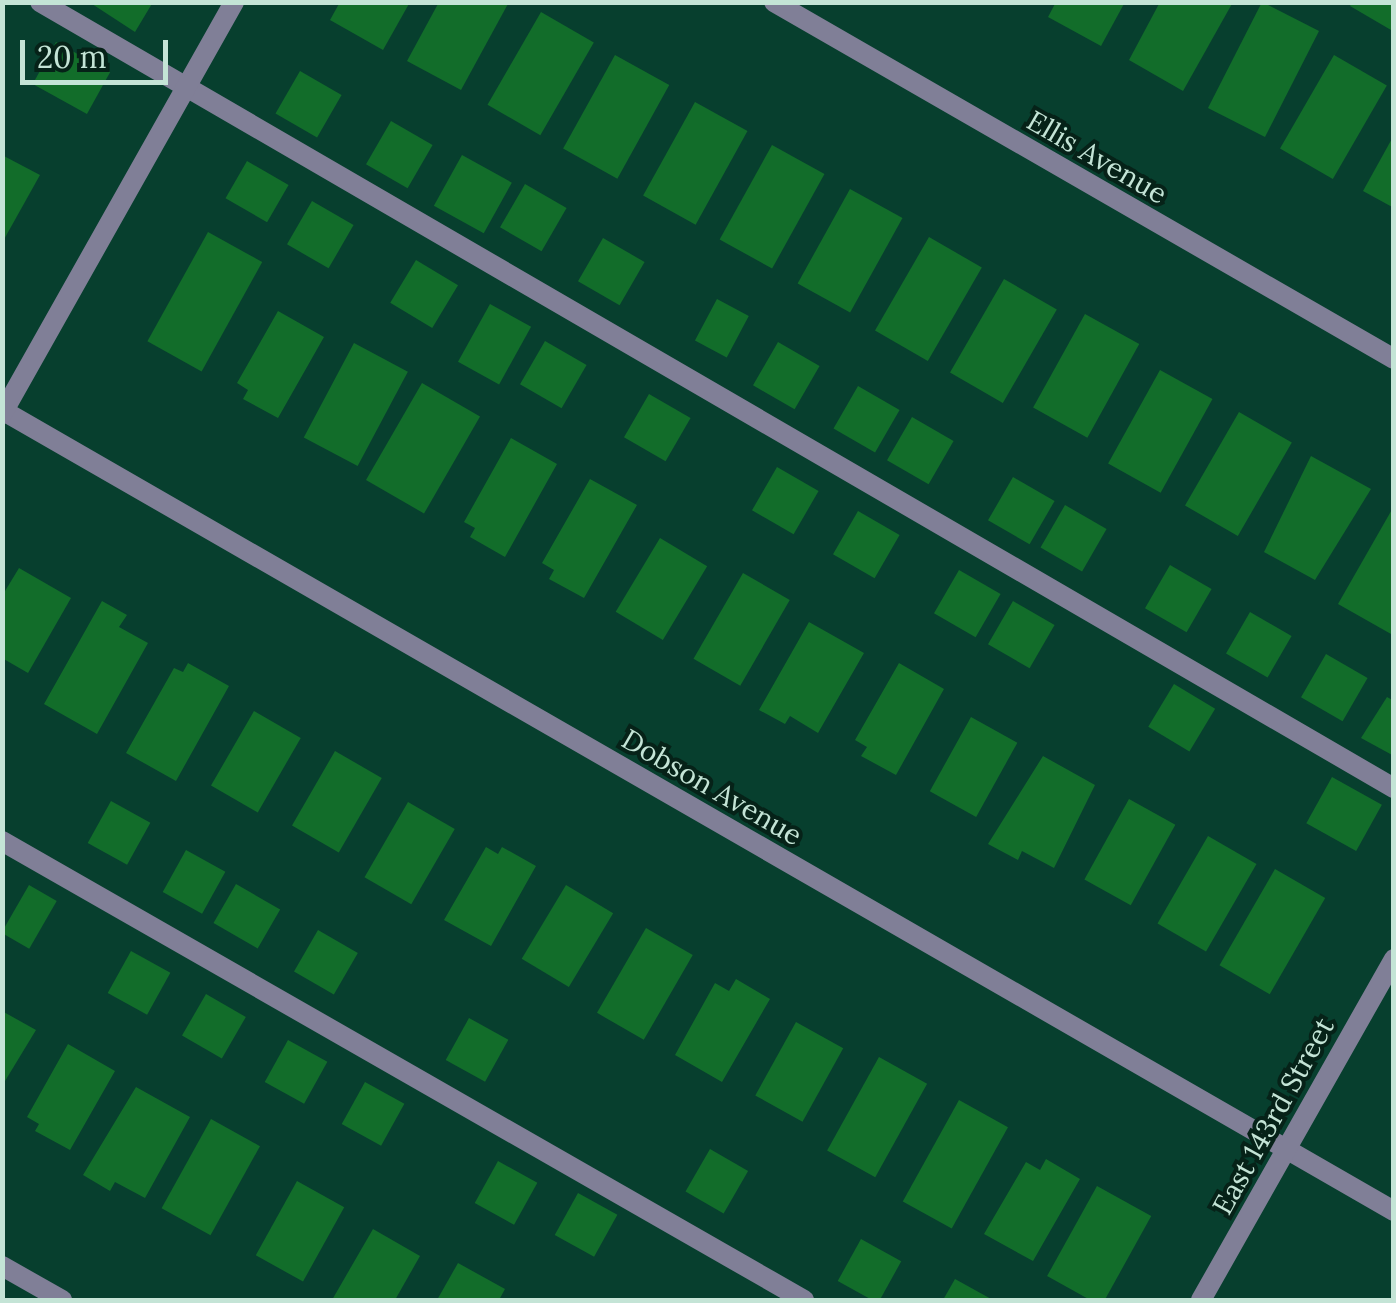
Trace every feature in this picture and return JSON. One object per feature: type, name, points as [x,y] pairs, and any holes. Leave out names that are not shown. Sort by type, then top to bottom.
[{"type":"street","points":[[40,2],[1394,788]]},
{"type":"street","points":[[3,412],[234,2]]},
{"type":"street","name":"Ellis Avenue","points":[[774,2],[1394,359]]},
{"type":"street","name":"Dobson Avenue","points":[[3,412],[1394,1211]]},
{"type":"street","points":[[2,841],[804,1300]]},
{"type":"street","name":"East 143rd Street","points":[[1201,1300],[1394,959]]},
{"type":"street","points":[[2,1266],[62,1300]]},
{"type":"building","points":[[89,2],[153,2],[135,32]]},
{"type":"building","points":[[340,2],[410,2],[383,50],[330,20]]},
{"type":"building","points":[[439,2],[509,2],[461,90],[407,61]]},
{"type":"building","points":[[1056,2],[1125,2],[1101,46],[1048,17]]},
{"type":"building","points":[[1160,2],[1233,2],[1183,91],[1129,60]]},
{"type":"building","points":[[1262,2],[1319,31],[1265,137],[1208,108]]},
{"type":"building","points":[[1352,2],[1394,2],[1391,30],[1350,6]]},
{"type":"building","points":[[541,12],[594,42],[540,135],[488,105]]},
{"type":"building","points":[[56,42],[110,72],[87,114],[33,84]]},
{"type":"building","points":[[615,55],[669,85],[617,179],[563,149]]},
{"type":"building","points":[[1334,55],[1387,86],[1333,179],[1280,149]]},
{"type":"building","points":[[300,71],[342,95],[317,137],[276,113]]},
{"type":"building","points":[[695,102],[747,131],[696,225],[643,196]]},
{"type":"building","points":[[391,121],[433,145],[408,188],[366,164]]},
{"type":"building","points":[[1394,135],[1394,208],[1363,191]]},
{"type":"building","points":[[772,145],[824,174],[772,269],[720,239]]},
{"type":"building","points":[[2,155],[40,175],[2,243]]},
{"type":"building","points":[[462,155],[512,183],[484,233],[434,206]]},
{"type":"building","points":[[247,161],[289,185],[267,222],[226,198]]},
{"type":"building","points":[[525,184],[567,208],[542,251],[500,227]]},
{"type":"building","points":[[850,189],[902,218],[850,313],[798,283]]},
{"type":"building","points":[[312,201],[354,225],[329,268],[287,244]]},
{"type":"building","points":[[208,232],[262,262],[202,371],[147,341]]},
{"type":"building","points":[[929,237],[982,268],[928,361],[875,331]]},
{"type":"building","points":[[603,238],[645,262],[620,305],[578,281]]},
{"type":"building","points":[[416,260],[458,285],[432,328],[390,303]]},
{"type":"building","points":[[1004,279],[1057,309],[1003,403],[950,373]]},
{"type":"building","points":[[717,299],[749,316],[727,357],[695,340]]},
{"type":"building","points":[[490,304],[531,327],[499,385],[458,362]]},
{"type":"building","points":[[278,311],[324,337],[278,418],[243,399],[248,390],[237,383]]},
{"type":"building","points":[[1085,314],[1139,344],[1087,438],[1033,408]]},
{"type":"building","points":[[545,341],[587,365],[562,408],[520,384]]},
{"type":"building","points":[[778,342],[820,366],[795,409],[753,385]]},
{"type":"building","points":[[354,343],[408,372],[358,466],[304,437]]},
{"type":"building","points":[[1160,370],[1212,399],[1161,493],[1108,464]]},
{"type":"building","points":[[422,383],[480,416],[424,513],[366,480]]},
{"type":"building","points":[[858,386],[900,410],[875,452],[834,428]]},
{"type":"building","points":[[649,394],[691,418],[666,461],[624,437]]},
{"type":"building","points":[[1239,412],[1292,442],[1238,536],[1185,506]]},
{"type":"building","points":[[912,417],[954,441],[929,484],[887,460]]},
{"type":"building","points":[[511,438],[557,464],[505,557],[470,537],[475,528],[464,522]]},
{"type":"building","points":[[1311,456],[1371,489],[1315,580],[1264,552]]},
{"type":"building","points":[[777,467],[819,491],[794,534],[752,510]]},
{"type":"building","points":[[1013,477],[1055,501],[1030,544],[988,520]]},
{"type":"building","points":[[590,479],[637,505],[584,598],[549,579],[554,570],[542,563]]},
{"type":"building","points":[[1065,505],[1107,529],[1082,571],[1040,547]]},
{"type":"building","points":[[1394,506],[1394,630],[1391,634],[1338,604]]},
{"type":"building","points":[[858,511],[900,535],[875,578],[833,554]]},
{"type":"building","points":[[660,538],[707,566],[663,640],[616,612]]},
{"type":"building","points":[[1170,565],[1212,589],[1187,632],[1145,608]]},
{"type":"building","points":[[19,568],[71,598],[28,673],[2,658],[2,596]]},
{"type":"building","points":[[959,570],[1001,594],[976,637],[934,613]]},
{"type":"building","points":[[743,573],[790,600],[740,686],[694,659]]},
{"type":"building","points":[[102,601],[127,615],[119,627],[148,643],[97,734],[44,704]]},
{"type":"building","points":[[1013,601],[1055,625],[1030,668],[988,644]]},
{"type":"building","points":[[1250,612],[1292,636],[1268,678],[1226,654]]},
{"type":"building","points":[[809,622],[864,653],[818,733],[790,716],[785,724],[759,710]]},
{"type":"building","points":[[1326,654],[1368,678],[1343,721],[1301,697]]},
{"type":"building","points":[[188,663],[229,686],[176,781],[126,753],[174,668],[183,672]]},
{"type":"building","points":[[899,663],[944,689],[896,775],[861,756],[867,747],[855,740]]},
{"type":"building","points":[[1174,684],[1215,709],[1189,752],[1148,727]]},
{"type":"building","points":[[1387,697],[1394,701],[1394,756],[1361,738]]},
{"type":"building","points":[[254,711],[301,738],[258,812],[211,785]]},
{"type":"building","points":[[971,717],[1017,743],[976,817],[930,791]]},
{"type":"building","points":[[335,751],[382,778],[339,852],[292,825]]},
{"type":"building","points":[[1043,756],[1095,785],[1054,868],[1022,851],[1018,860],[988,844]]},
{"type":"building","points":[[1332,777],[1382,805],[1356,851],[1306,823]]},
{"type":"building","points":[[1129,799],[1175,825],[1131,905],[1084,879]]},
{"type":"building","points":[[111,801],[150,823],[127,865],[88,843]]},
{"type":"building","points":[[408,802],[455,829],[411,904],[364,877]]},
{"type":"building","points":[[1208,836],[1256,864],[1206,951],[1158,923]]},
{"type":"building","points":[[486,847],[498,854],[502,847],[536,866],[491,946],[444,920]]},
{"type":"building","points":[[186,850],[225,872],[202,914],[163,892]]},
{"type":"building","points":[[1275,869],[1325,898],[1270,994],[1220,965]]},
{"type":"building","points":[[236,884],[280,910],[258,948],[214,923]]},
{"type":"building","points":[[29,885],[57,901],[29,949],[2,933]]},
{"type":"building","points":[[566,885],[613,913],[569,987],[522,959]]},
{"type":"building","points":[[646,928],[693,955],[644,1040],[597,1013]]},
{"type":"building","points":[[318,930],[358,953],[334,995],[294,972]]},
{"type":"building","points":[[131,951],[170,973],[147,1015],[108,993]]},
{"type":"building","points":[[736,979],[770,999],[722,1082],[675,1055],[715,983],[729,991]]},
{"type":"building","points":[[206,994],[246,1017],[222,1059],[182,1036]]},
{"type":"building","points":[[2,1011],[36,1030],[2,1086]]},
{"type":"building","points":[[469,1018],[508,1040],[485,1082],[446,1060]]},
{"type":"building","points":[[796,1022],[843,1048],[803,1122],[755,1095]]},
{"type":"building","points":[[288,1040],[327,1062],[304,1104],[265,1082]]},
{"type":"building","points":[[68,1044],[115,1071],[70,1150],[35,1131],[39,1124],[27,1117]]},
{"type":"building","points":[[879,1057],[927,1084],[875,1177],[827,1151]]},
{"type":"building","points":[[365,1082],[404,1104],[381,1146],[342,1124]]},
{"type":"building","points":[[136,1087],[190,1117],[145,1198],[115,1182],[110,1191],[83,1175]]},
{"type":"building","points":[[959,1100],[1008,1127],[952,1229],[903,1201]]},
{"type":"building","points":[[211,1119],[260,1146],[211,1235],[162,1208]]},
{"type":"building","points":[[710,1149],[748,1171],[724,1213],[686,1191]]},
{"type":"building","points":[[1046,1159],[1080,1179],[1033,1261],[984,1234],[1026,1162],[1040,1170]]},
{"type":"building","points":[[498,1161],[537,1183],[514,1225],[475,1203]]},
{"type":"building","points":[[297,1181],[344,1207],[303,1282],[256,1255]]},
{"type":"building","points":[[1097,1186],[1151,1216],[1105,1300],[1090,1300],[1047,1276]]},
{"type":"building","points":[[578,1193],[617,1215],[594,1257],[555,1235]]},
{"type":"building","points":[[373,1229],[420,1256],[395,1300],[332,1300]]},
{"type":"building","points":[[861,1239],[901,1261],[880,1300],[872,1300],[838,1281]]},
{"type":"building","points":[[458,1263],[505,1289],[499,1300],[437,1300]]},
{"type":"building","points":[[955,1279],[993,1300],[943,1300]]}]
